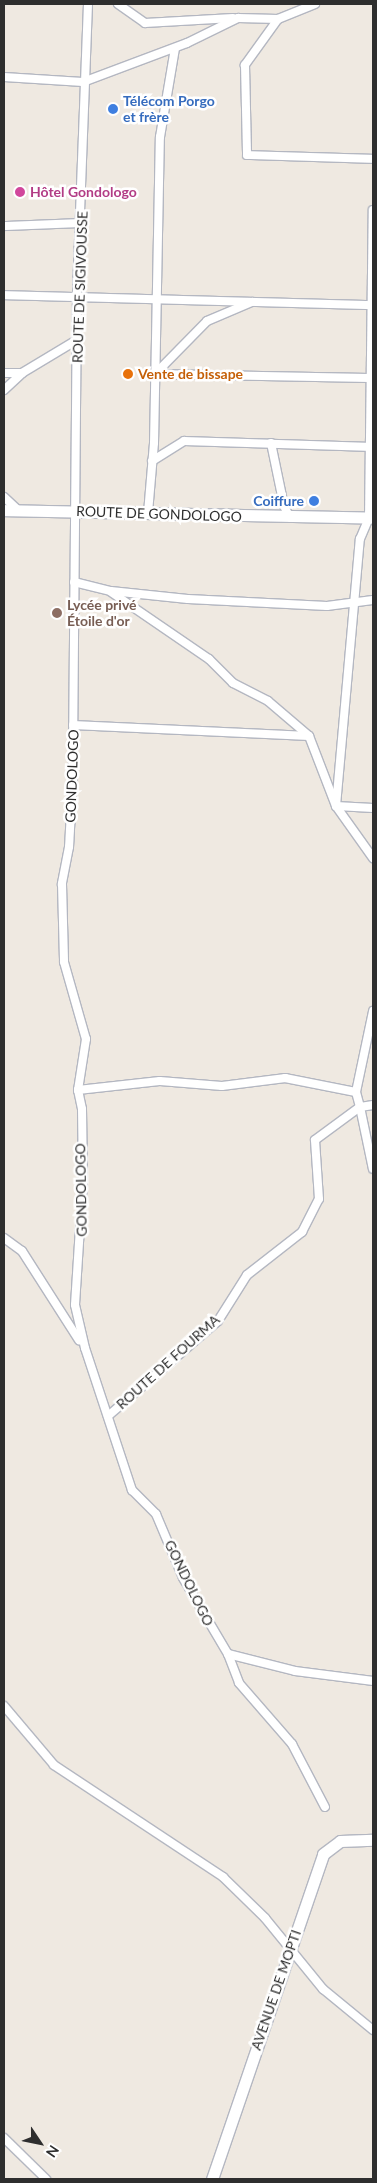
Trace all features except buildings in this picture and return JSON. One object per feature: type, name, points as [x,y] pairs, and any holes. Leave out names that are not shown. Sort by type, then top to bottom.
[{"type":"street","name":"ROUTE DE SIGIVOUSSE","points":[[77,511],[77,295],[83,223],[83,82],[88,4]]},
{"type":"street","points":[[118,4],[145,23],[238,18],[278,19],[315,4]]},
{"type":"street","points":[[4,78],[83,82],[175,48],[238,18]]},
{"type":"street","points":[[278,19],[245,65],[247,155],[373,159]]},
{"type":"street","points":[[148,514],[155,374],[160,137],[175,48]]},
{"type":"street","points":[[336,806],[360,539],[371,518],[369,378],[373,210]]},
{"type":"street","points":[[4,226],[83,223]]},
{"type":"street","points":[[4,295],[77,295],[371,305]]},
{"type":"street","points":[[155,374],[207,321],[254,301]]},
{"type":"street","points":[[4,390],[22,373],[77,340]]},
{"type":"street","points":[[4,373],[22,373]]},
{"type":"street","points":[[155,374],[369,378]]},
{"type":"street","points":[[152,461],[184,441],[370,447]]},
{"type":"street","points":[[271,443],[284,506],[290,518]]},
{"type":"street","points":[[4,496],[18,510]]},
{"type":"street","name":"ROUTE DE GONDOLOGO","points":[[4,510],[290,518],[371,518]]},
{"type":"street","name":"GONDOLOGO","points":[[77,511],[74,582],[70,847],[62,884],[64,962],[86,1039],[78,1090],[82,1108],[83,1181],[75,1305],[84,1348],[132,1490],[156,1514],[183,1578],[228,1654],[238,1683],[292,1744],[325,1807]]},
{"type":"street","points":[[74,582],[111,592],[327,606],[356,599],[373,600]]},
{"type":"street","points":[[111,592],[209,659],[233,683],[268,701],[309,736],[336,806],[373,858]]},
{"type":"street","points":[[73,725],[309,736]]},
{"type":"street","points":[[336,806],[373,808]]},
{"type":"street","points":[[373,1010],[356,1092],[373,1169]]},
{"type":"street","points":[[78,1090],[160,1081],[222,1086],[285,1078],[356,1092]]},
{"type":"street","points":[[360,1107],[373,1105]]},
{"type":"street","name":"ROUTE DE FOURMA","points":[[108,1416],[218,1321],[247,1275],[302,1232],[319,1199],[315,1140],[360,1107]]},
{"type":"street","points":[[4,1238],[22,1251],[84,1348]]},
{"type":"street","points":[[228,1654],[295,1671],[373,1681]]},
{"type":"street","points":[[4,1706],[54,1765],[223,1877],[265,1918],[290,1952],[323,1989],[373,2030]]},
{"type":"street","name":"AVENUE DE MOPTI","points":[[212,2179],[329,1845],[373,1840]]},
{"type":"street","points":[[4,2138],[46,2179]]},
{"type":"place","name":"Télécom Porgo et frère","points":[[113,109]]},
{"type":"place","name":"Hôtel Gondologo","points":[[20,192]]},
{"type":"place","name":"Vente de bissape","points":[[128,374]]},
{"type":"place","name":"Coiffure","points":[[314,501]]},
{"type":"place","name":"Lycée privé Étoile d'or","points":[[57,613]]}]
